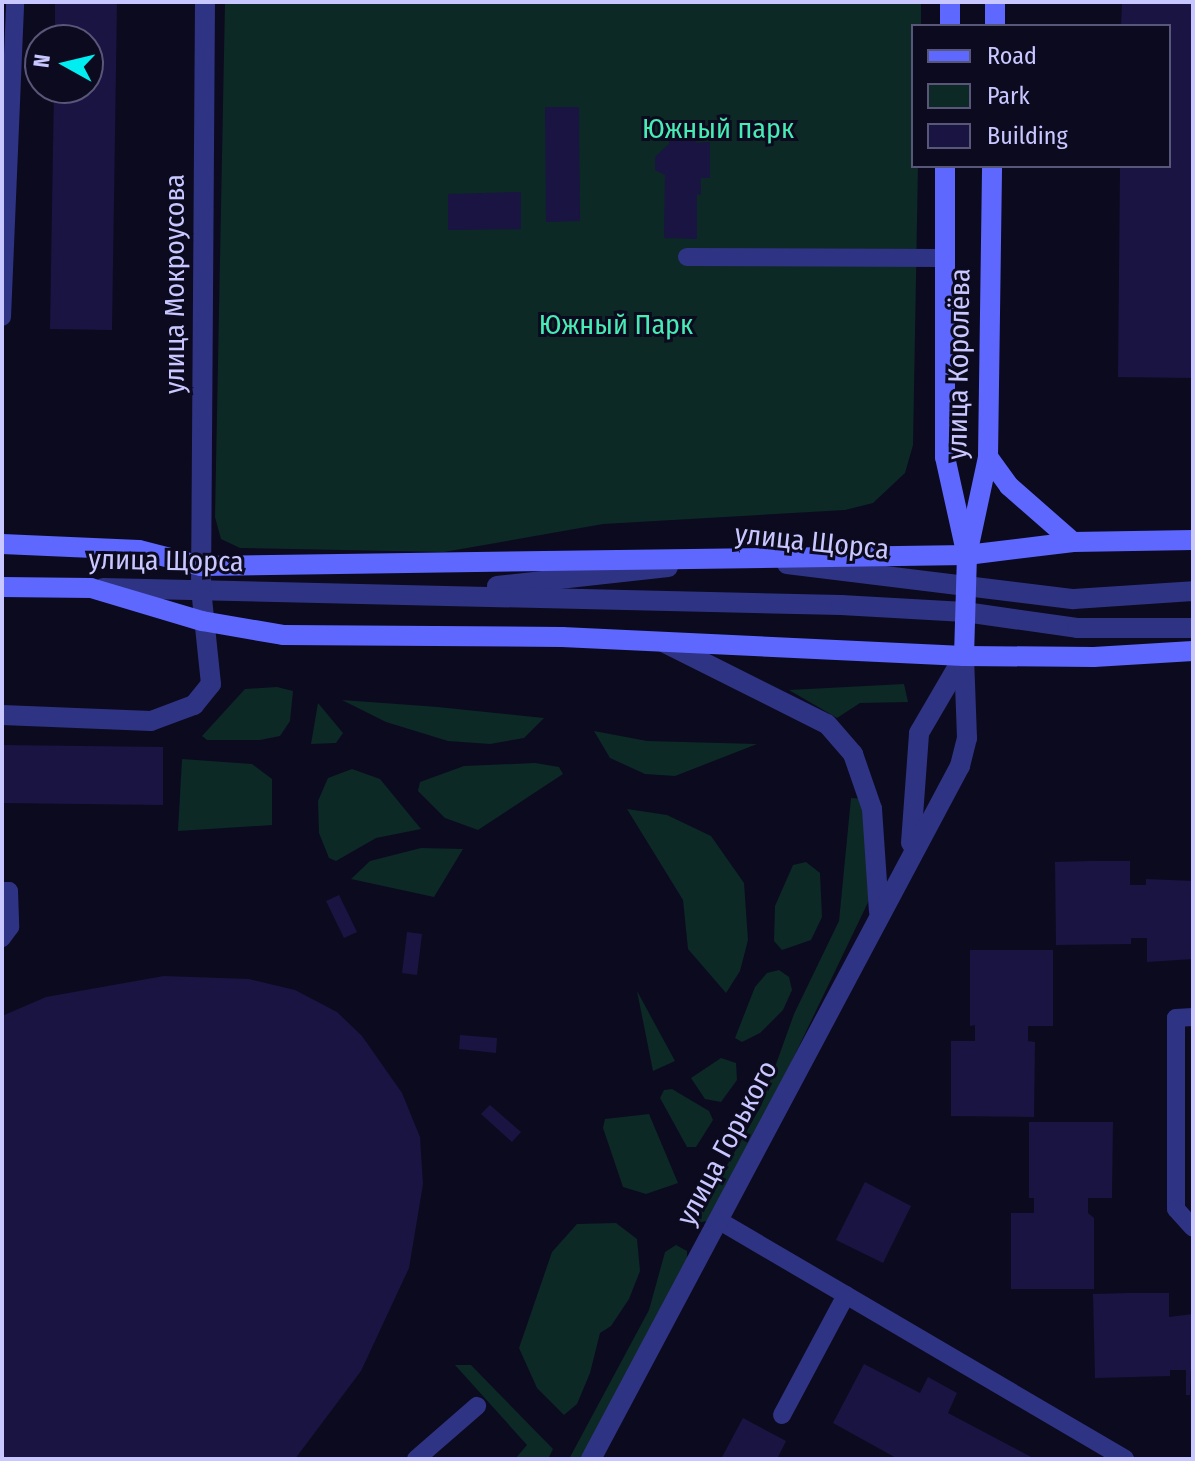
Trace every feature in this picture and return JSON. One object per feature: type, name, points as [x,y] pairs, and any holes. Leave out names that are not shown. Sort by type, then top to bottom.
[{"type":"main road","points":[[950,2],[950,24]]},
{"type":"main road","points":[[995,2],[995,24]]},
{"type":"main road","name":"улица Королёва","points":[[945,168],[941,258],[945,457],[967,555]]},
{"type":"main road","name":"улица Королёва","points":[[967,555],[988,457],[992,168]]},
{"type":"main road","points":[[988,457],[1009,486],[1073,542]]},
{"type":"main road","points":[[2,544],[139,550],[201,566],[967,555],[1073,542],[1193,540]]},
{"type":"main road","points":[[964,656],[967,555]]},
{"type":"main road","name":"улица Щорса","points":[[2,587],[91,588]]},
{"type":"main road","points":[[91,588],[202,621],[283,635],[663,642],[964,656],[1094,657],[1193,651]]},
{"type":"street","name":"улица Мокроусова","points":[[2,715],[151,721],[194,705],[211,684],[201,589],[205,2]]},
{"type":"street","name":"улица Щорса","points":[[425,594],[745,558],[966,589],[1074,599],[1193,591]]},
{"type":"street","name":"улица Щорса","points":[[91,588],[425,594],[965,612],[1077,628],[1193,628]]},
{"type":"street","points":[[663,642],[827,724],[853,754],[872,809],[879,916]]},
{"type":"street","name":"улица Горького","points":[[910,851],[919,733],[964,656]]},
{"type":"street","name":"улица Горького","points":[[591,1459],[879,916],[910,851],[960,766],[967,738],[964,656]]},
{"type":"lane","points":[[2,317],[15,2]]},
{"type":"lane","points":[[687,257],[941,258]]},
{"type":"lane","points":[[2,891],[9,891],[10,927],[2,938]]},
{"type":"lane","points":[[1193,1017],[1176,1018],[1176,1209],[1193,1228]]},
{"type":"lane","points":[[718,1220],[1125,1459]]},
{"type":"lane","points":[[782,1415],[846,1295]]},
{"type":"lane","points":[[416,1459],[477,1406]]},
{"type":"green space","name":"Южный Парк","points":[[225,2],[921,2],[921,24],[911,24],[911,168],[918,168],[913,445],[905,473],[873,503],[845,510],[603,524],[444,552],[240,548],[221,539],[215,517]]},
{"type":"green space","points":[[904,684],[908,702],[860,703],[837,718],[789,690]]},
{"type":"green space","points":[[277,687],[293,691],[290,721],[280,736],[260,740],[207,740],[202,736],[245,689]]},
{"type":"green space","points":[[342,700],[544,718],[524,738],[490,744],[448,741],[386,722]]},
{"type":"green space","points":[[318,703],[343,733],[336,743],[311,744]]},
{"type":"green space","points":[[594,731],[647,741],[757,744],[675,776],[645,774],[610,758]]},
{"type":"green space","points":[[182,759],[252,764],[272,779],[272,825],[178,831]]},
{"type":"green space","points":[[535,763],[559,767],[563,774],[478,830],[445,818],[418,791],[420,782],[464,766]]},
{"type":"green space","points":[[352,769],[380,779],[421,829],[376,838],[336,861],[329,858],[319,833],[318,801],[328,778]]},
{"type":"green space","points":[[851,798],[867,799],[873,892],[716,1219],[693,1224],[691,1215],[722,1174],[761,1106],[794,1014],[839,921]]},
{"type":"green space","points":[[627,809],[667,815],[711,836],[744,883],[748,940],[740,971],[726,993],[688,949],[683,900]]},
{"type":"green space","points":[[421,848],[463,849],[434,897],[351,879],[370,861]]},
{"type":"green space","points":[[806,862],[820,873],[822,917],[811,940],[782,950],[774,941],[775,906],[793,865]]},
{"type":"green space","points":[[779,970],[789,977],[792,990],[783,1010],[760,1033],[742,1042],[735,1038],[755,987],[767,973]]},
{"type":"green space","points":[[637,991],[675,1061],[653,1071]]},
{"type":"green space","points":[[721,1058],[736,1063],[737,1080],[721,1102],[705,1099],[691,1078]]},
{"type":"green space","points":[[672,1089],[709,1111],[713,1120],[696,1147],[687,1147],[660,1098],[664,1090]]},
{"type":"green space","points":[[649,1114],[678,1183],[646,1194],[623,1187],[603,1128],[605,1119]]},
{"type":"green space","points":[[616,1223],[637,1239],[640,1271],[629,1299],[611,1326],[600,1333],[590,1373],[577,1404],[564,1415],[537,1388],[519,1348],[552,1252],[577,1224]]},
{"type":"green space","points":[[676,1245],[687,1251],[687,1268],[585,1459],[569,1459],[649,1310],[665,1252]]},
{"type":"green space","points":[[455,1365],[471,1365],[553,1449],[548,1459],[515,1459],[527,1445]]},
{"type":"building","points":[[55,2],[117,2],[112,330],[50,329],[54,104],[104,104],[104,24],[55,24]]},
{"type":"building","points":[[1122,2],[1193,2],[1193,378],[1118,377],[1120,168],[1171,168],[1171,24],[1121,24]]},
{"type":"building","points":[[545,107],[579,107],[580,221],[546,222]]},
{"type":"building","points":[[670,123],[697,123],[696,143],[710,142],[710,178],[701,178],[701,195],[697,194],[697,239],[664,238],[665,175],[655,170],[655,157],[669,144]]},
{"type":"building","points":[[521,192],[521,229],[448,230],[448,194]]},
{"type":"building","points":[[2,745],[163,747],[163,805],[2,803]]},
{"type":"building","points":[[1130,861],[1130,885],[1146,885],[1146,879],[1193,881],[1193,959],[1147,962],[1147,938],[1131,938],[1131,944],[1056,945],[1055,862]]},
{"type":"building","points":[[339,895],[357,932],[344,938],[326,901]]},
{"type":"building","points":[[407,932],[422,934],[417,975],[402,973]]},
{"type":"building","points":[[970,950],[1053,950],[1053,1026],[1028,1026],[1028,1041],[1035,1042],[1034,1117],[951,1116],[951,1041],[975,1041],[975,1025],[970,1026]]},
{"type":"building","points":[[164,976],[249,979],[295,990],[337,1012],[362,1036],[402,1093],[420,1137],[423,1184],[409,1268],[361,1371],[295,1459],[2,1459],[2,1016],[46,997]]},
{"type":"building","points":[[460,1035],[497,1038],[496,1053],[459,1049]]},
{"type":"building","points":[[490,1105],[521,1132],[512,1142],[481,1114]]},
{"type":"building","points":[[1029,1122],[1113,1122],[1112,1198],[1088,1198],[1088,1213],[1094,1218],[1094,1289],[1011,1289],[1011,1213],[1034,1213],[1034,1198],[1029,1198]]},
{"type":"building","points":[[865,1182],[911,1206],[883,1263],[836,1240]]},
{"type":"building","points":[[1169,1293],[1169,1317],[1193,1314],[1190,1395],[1186,1395],[1186,1370],[1170,1370],[1170,1376],[1095,1378],[1093,1294]]},
{"type":"building","points":[[864,1364],[920,1393],[928,1377],[957,1393],[948,1413],[1035,1459],[898,1459],[833,1423]]},
{"type":"building","points":[[743,1418],[786,1441],[777,1459],[721,1459]]},
{"type":"park label","name":"Южный парк","points":[[718,129]]}]
